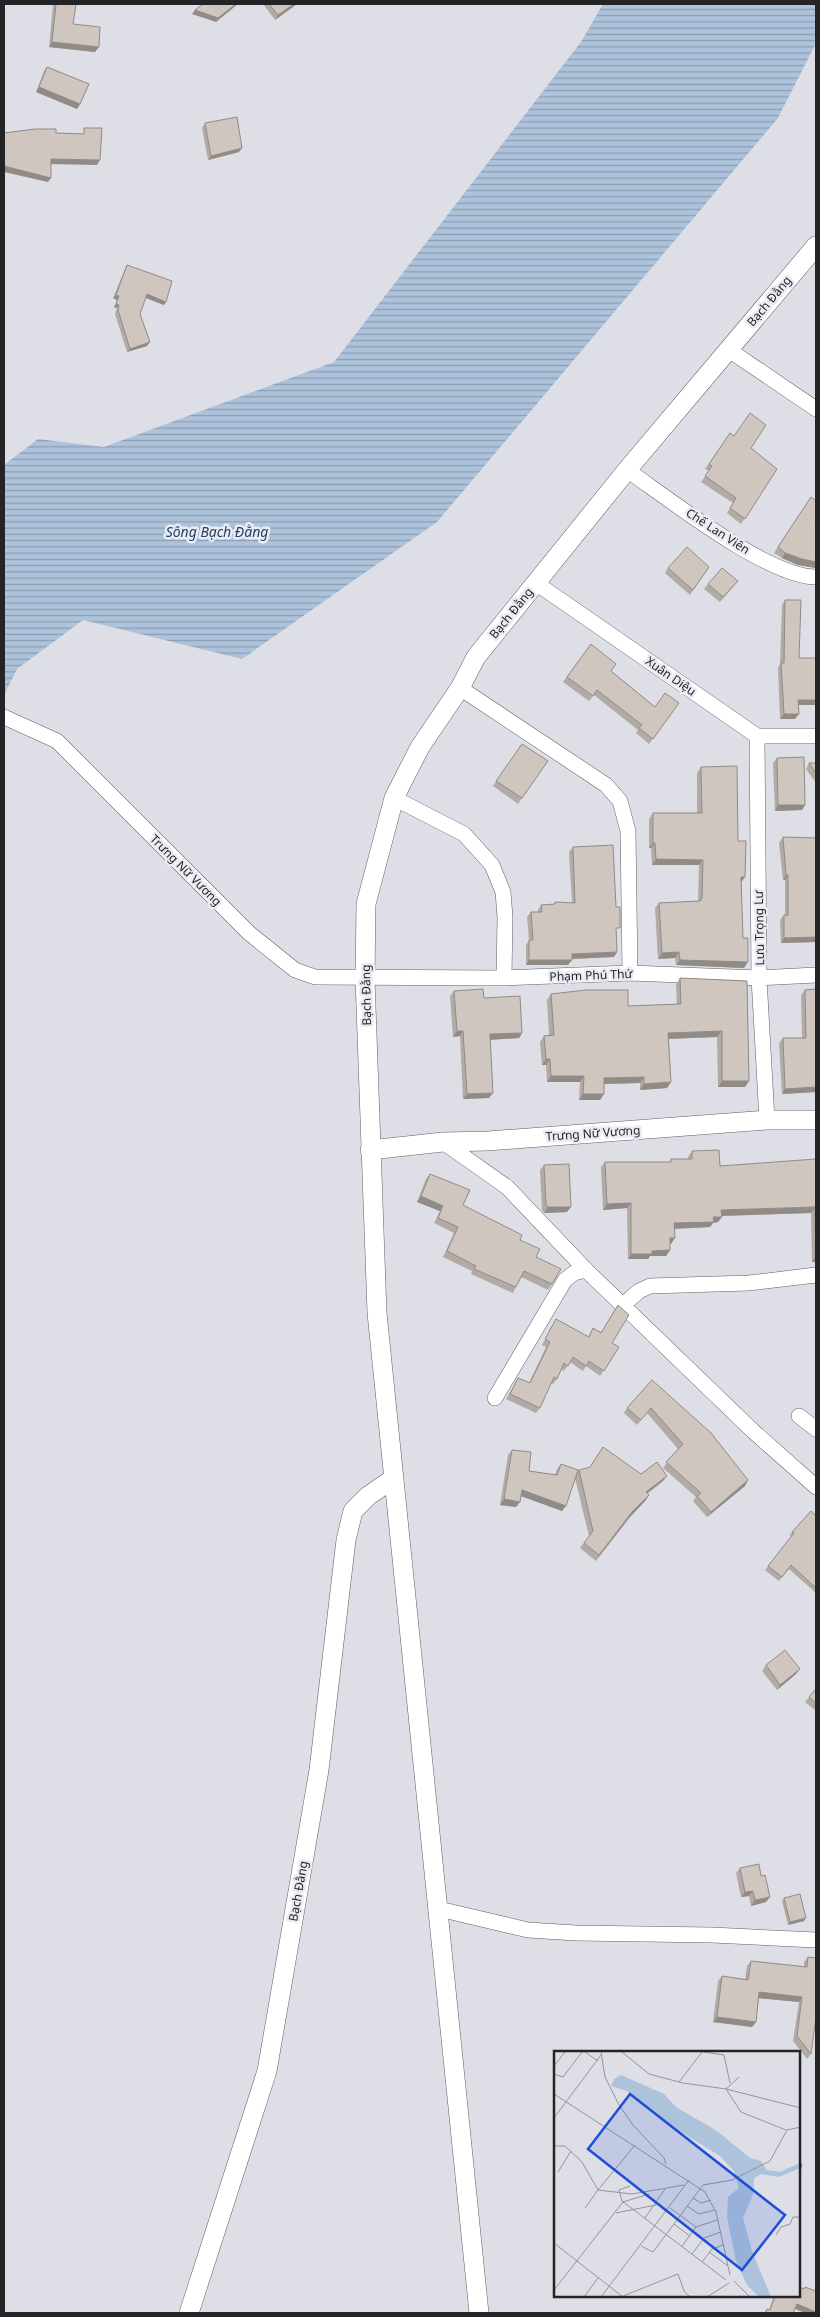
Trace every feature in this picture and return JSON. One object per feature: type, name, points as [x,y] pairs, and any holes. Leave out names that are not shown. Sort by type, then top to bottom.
[{"type":"street","name":"Bạch Đằng","points":[[480,2313],[378,1313],[370,1150],[365,979],[366,904],[394,798],[420,747],[460,688],[476,657],[627,470],[816,246]]},
{"type":"street","points":[[728,350],[816,409]]},
{"type":"street","name":"Chế Lan Viên","points":[[627,470],[748,552],[804,577],[816,577]]},
{"type":"street","name":"Xuân Diệu","points":[[536,583],[757,736]]},
{"type":"street","points":[[460,688],[606,785],[620,801],[628,831],[630,973]]},
{"type":"street","name":"Trưng Nữ Vương","points":[[4,716],[57,740],[249,933],[295,970],[315,977],[365,979]]},
{"type":"street","points":[[757,736],[816,736]]},
{"type":"street","name":"Lưu Trọng Lư","points":[[757,736],[759,978],[767,1120]]},
{"type":"street","points":[[394,798],[464,834],[492,865],[503,892],[506,917],[504,978]]},
{"type":"street","name":"Phạm Phú Thứ","points":[[365,979],[504,978],[630,973],[759,978],[816,975]]},
{"type":"street","name":"Trưng Nữ Vương","points":[[370,1150],[443,1142],[498,1141],[767,1120],[816,1120]]},
{"type":"street","points":[[443,1142],[507,1187],[586,1270],[754,1432],[816,1487]]},
{"type":"street","points":[[494,1398],[565,1280],[574,1273],[586,1270]]},
{"type":"street","points":[[623,1304],[639,1290],[650,1286],[750,1283],[816,1274]]},
{"type":"street","points":[[799,1416],[816,1429]]},
{"type":"street","name":"Bạch Đằng","points":[[189,2313],[267,2071],[319,1770],[346,1540],[354,1511],[368,1496],[394,1478]]},
{"type":"street","points":[[439,1908],[528,1930],[816,1940]]},
{"type":"water","name":"Sông Bạch Đằng","points":[[603,4],[816,4],[816,43],[778,118],[437,522],[242,659],[83,620],[17,669],[4,695],[4,465],[38,439],[104,447],[334,362],[581,42]]},
{"type":"building","points":[[56,4],[76,4],[73,24],[100,27],[99,47],[52,42]]},
{"type":"building","points":[[203,4],[236,4],[218,18],[195,10]]},
{"type":"building","points":[[269,4],[294,4],[278,15]]},
{"type":"building","points":[[47,67],[89,84],[80,104],[39,87]]},
{"type":"building","points":[[237,117],[242,148],[211,156],[205,123]]},
{"type":"building","points":[[84,128],[102,128],[100,160],[51,159],[51,178],[4,166],[4,133],[35,129],[56,129],[56,133],[84,134]]},
{"type":"building","points":[[127,265],[172,281],[166,302],[147,294],[140,314],[150,342],[130,349],[118,310],[119,305],[116,304],[119,296],[116,295]]},
{"type":"building","points":[[750,413],[766,425],[751,448],[777,469],[745,519],[730,508],[736,498],[705,476],[712,466],[709,464],[730,433],[734,436]]},
{"type":"building","points":[[811,497],[816,501],[816,562],[785,553],[778,547]]},
{"type":"building","points":[[687,547],[709,567],[693,590],[668,568]]},
{"type":"building","points":[[722,568],[738,581],[723,597],[708,584]]},
{"type":"building","points":[[785,600],[801,600],[799,658],[816,658],[816,700],[798,700],[799,714],[784,714],[781,663],[784,663]]},
{"type":"building","points":[[591,644],[616,664],[611,671],[655,707],[665,693],[679,703],[653,739],[639,728],[642,725],[597,690],[593,696],[567,677]]},
{"type":"building","points":[[522,744],[548,761],[522,798],[496,781]]},
{"type":"building","points":[[804,757],[805,805],[778,805],[777,758]]},
{"type":"building","points":[[809,763],[816,763],[816,773]]},
{"type":"building","points":[[737,766],[738,841],[746,841],[745,877],[741,877],[743,938],[748,938],[748,962],[680,960],[679,952],[662,953],[659,903],[700,901],[702,899],[703,860],[656,859],[655,843],[653,843],[653,813],[702,813],[701,767]]},
{"type":"building","points":[[783,837],[816,838],[816,937],[784,938],[784,915],[788,915],[788,875],[786,875]]},
{"type":"building","points":[[613,845],[616,907],[620,907],[620,928],[616,928],[617,952],[572,954],[572,960],[529,960],[529,940],[533,940],[531,912],[542,912],[541,905],[555,904],[555,902],[575,903],[573,847]]},
{"type":"building","points":[[680,978],[747,981],[749,1081],[722,1081],[722,1031],[668,1033],[671,1082],[644,1084],[644,1077],[604,1078],[604,1094],[583,1094],[584,1076],[551,1076],[550,1059],[546,1059],[544,1036],[554,1035],[551,994],[586,990],[628,990],[628,1006],[681,1004]]},
{"type":"building","points":[[483,989],[484,998],[520,996],[522,1033],[490,1034],[493,1093],[467,1094],[463,1031],[457,1031],[454,991]]},
{"type":"building","points":[[816,989],[816,1087],[785,1089],[783,1038],[806,1038],[805,990]]},
{"type":"building","points":[[719,1150],[720,1166],[816,1159],[816,1256],[815,1207],[721,1210],[722,1217],[713,1217],[714,1222],[674,1223],[675,1238],[670,1238],[670,1250],[652,1251],[652,1254],[631,1254],[631,1203],[607,1204],[605,1162],[671,1162],[671,1159],[692,1159],[692,1151]]},
{"type":"building","points":[[569,1164],[571,1207],[548,1207],[546,1205],[544,1165]]},
{"type":"building","points":[[430,1174],[470,1190],[463,1205],[522,1235],[520,1240],[540,1249],[536,1257],[561,1269],[552,1284],[524,1271],[516,1287],[474,1269],[476,1266],[447,1251],[458,1227],[438,1218],[443,1206],[421,1196]]},
{"type":"building","points":[[618,1305],[629,1315],[612,1343],[619,1347],[604,1371],[589,1361],[586,1366],[573,1357],[568,1366],[564,1363],[557,1379],[554,1377],[540,1408],[510,1394],[518,1378],[530,1383],[550,1342],[545,1339],[556,1319],[589,1337],[593,1328],[601,1333]]},
{"type":"building","points":[[652,1380],[711,1433],[748,1480],[711,1512],[697,1496],[701,1493],[666,1462],[683,1444],[651,1408],[641,1420],[627,1408]]},
{"type":"building","points":[[603,1447],[641,1474],[657,1462],[667,1476],[646,1492],[649,1495],[632,1512],[599,1555],[584,1543],[593,1531],[579,1470],[590,1467]]},
{"type":"building","points":[[512,1450],[531,1452],[529,1471],[557,1475],[561,1464],[578,1470],[566,1506],[522,1490],[520,1502],[504,1499]]},
{"type":"building","points":[[811,1511],[816,1516],[816,1588],[791,1565],[782,1577],[768,1566],[794,1533],[792,1532]]},
{"type":"building","points":[[785,1650],[800,1669],[780,1685],[766,1665]]},
{"type":"building","points":[[816,1689],[816,1703],[809,1697]]},
{"type":"building","points":[[759,1864],[761,1876],[765,1875],[770,1897],[755,1900],[753,1891],[745,1892],[740,1868]]},
{"type":"building","points":[[800,1894],[806,1918],[790,1922],[784,1898]]},
{"type":"building","points":[[808,1957],[816,1958],[816,2017],[811,2054],[797,2036],[802,1997],[759,1992],[756,2022],[717,2017],[722,1976],[748,1980],[751,1961],[807,1967]]},
{"type":"building","points":[[800,2287],[816,2291],[816,2312],[797,2304],[793,2313],[766,2313],[767,2309],[770,2310],[775,2297],[800,2297]]}]
